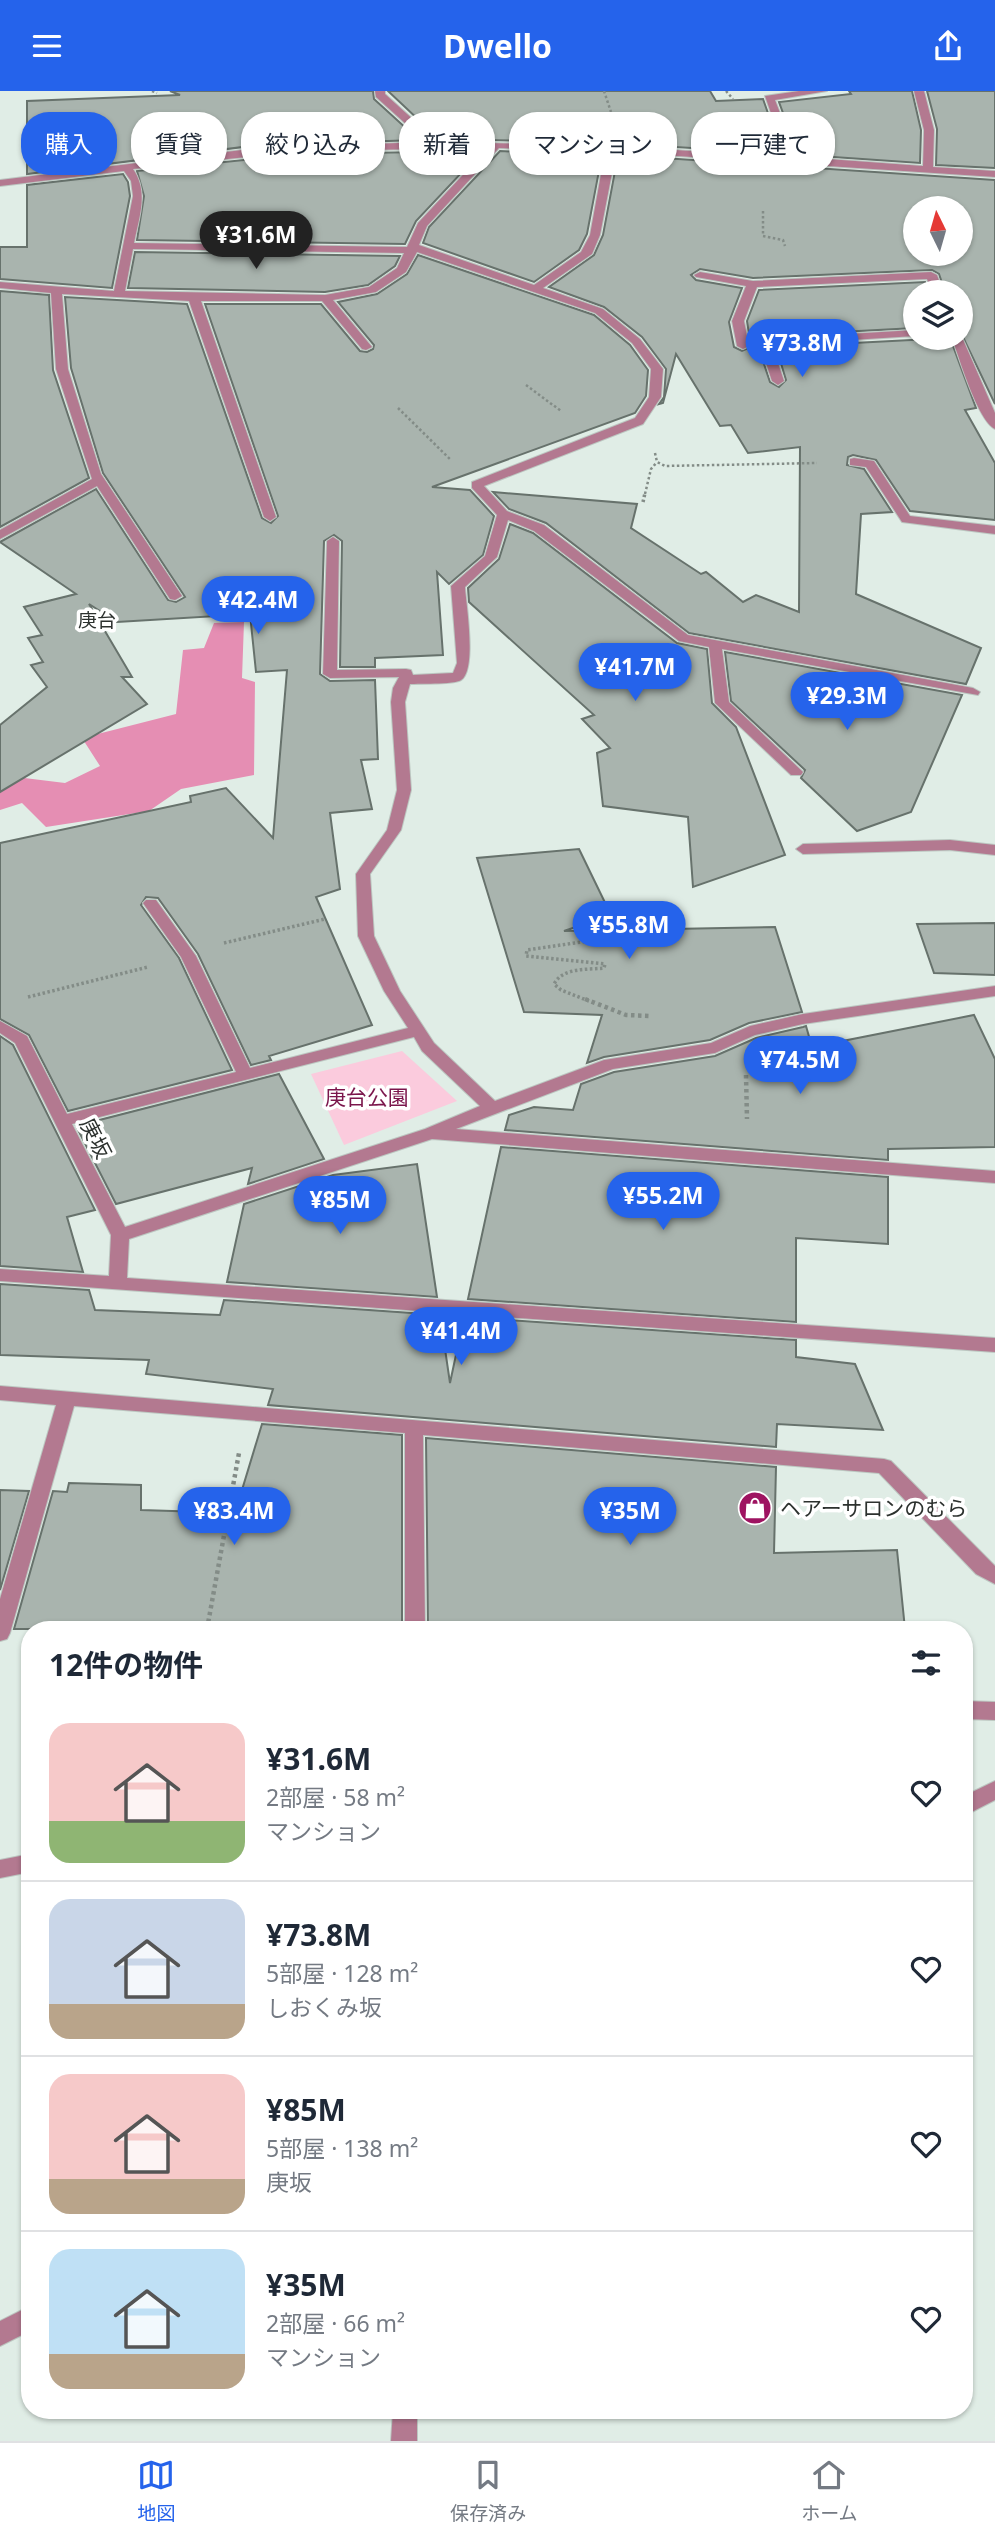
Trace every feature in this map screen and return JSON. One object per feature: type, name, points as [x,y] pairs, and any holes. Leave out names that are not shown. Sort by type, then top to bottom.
[{"type":"street","points":[[380,91],[380,95],[399,112]]},
{"type":"street","points":[[775,112],[769,98],[822,91]]},
{"type":"street","points":[[919,91],[929,130],[928,169]]},
{"type":"street","points":[[0,183],[273,149],[399,145]]},
{"type":"street","points":[[0,285],[194,298],[326,298],[372,290],[402,270],[422,225],[497,145],[509,146]]},
{"type":"street","points":[[835,162],[995,174]]},
{"type":"street","points":[[119,295],[138,196],[136,181],[127,168]]},
{"type":"street","points":[[536,288],[586,254],[595,235],[606,175]]},
{"type":"street","points":[[128,246],[413,248],[598,311],[636,341],[657,369],[655,397],[639,421],[477,485],[503,514],[538,528],[684,638],[973,692]]},
{"type":"street","points":[[700,275],[752,284],[931,275],[933,280]]},
{"type":"street","points":[[743,346],[738,321],[752,284]]},
{"type":"street","points":[[55,290],[62,369],[99,480],[175,596]]},
{"type":"street","points":[[194,298],[270,517]]},
{"type":"street","points":[[326,298],[366,348]]},
{"type":"street","points":[[739,333],[781,330]]},
{"type":"street","points":[[778,381],[765,342],[903,334]]},
{"type":"street","points":[[962,350],[977,390],[995,425]]},
{"type":"street","points":[[639,421],[648,433]]},
{"type":"street","points":[[854,463],[870,464],[906,519],[995,530]]},
{"type":"street","points":[[0,535],[99,480]]},
{"type":"street","points":[[406,680],[458,677],[464,663],[458,586],[491,557],[503,514]]},
{"type":"street","points":[[333,541],[330,674],[406,673],[397,702],[404,790],[394,830],[363,874],[366,936],[392,991],[428,1047],[492,1108]]},
{"type":"street","points":[[716,644],[722,703],[796,772]]},
{"type":"street","points":[[803,849],[950,845],[995,850]]},
{"type":"street","points":[[151,903],[187,955],[245,1075]]},
{"type":"street","points":[[120,1235],[431,1133],[610,1064],[720,1046],[750,1031],[803,1019],[995,992]]},
{"type":"street","name":"庚坂","points":[[0,1025],[21,1040],[120,1235],[118,1283]]},
{"type":"street","points":[[62,1121],[418,1031]]},
{"type":"street","points":[[431,1133],[995,1177]]},
{"type":"street","points":[[0,1275],[995,1345]]},
{"type":"street","points":[[0,1393],[884,1466],[983,1570],[995,1576]]},
{"type":"street","points":[[0,1633],[67,1399]]},
{"type":"street","points":[[414,1427],[415,1621]]},
{"type":"street","points":[[973,1710],[995,1711]]},
{"type":"street","points":[[973,1802],[995,1790]]},
{"type":"street","points":[[0,1868],[21,1864]]},
{"type":"street","points":[[0,2334],[21,2323]]},
{"type":"street","points":[[404,2441],[405,2419]]},
{"type":"path","points":[[152,91],[157,93]]},
{"type":"path","points":[[398,408],[477,485]]},
{"type":"path","points":[[655,451],[657,462]]},
{"type":"path","points":[[657,462],[665,466],[813,464]]},
{"type":"path","points":[[643,502],[651,469],[657,462]]},
{"type":"path","points":[[27,997],[365,909]]},
{"type":"path","points":[[622,936],[527,950],[526,956],[605,964],[604,968],[563,973],[556,977],[554,983],[570,994],[626,1015],[659,1017]]},
{"type":"path","points":[[720,1046],[719,1056],[724,1064],[732,1067],[746,1066],[748,1158]]},
{"type":"path","points":[[208,1621],[246,1414]]},
{"type":"green space","name":"庚台公園","points":[[402,1051],[457,1101],[344,1145],[311,1074]]},
{"type":"shaded area","points":[[244,622],[242,678],[255,682],[254,775],[181,789],[149,811],[46,827],[22,803],[0,810],[0,775],[65,783],[100,766],[82,738],[176,714],[183,650],[204,648],[214,623]]},
{"type":"building","points":[[170,91],[373,91],[374,99],[399,122],[399,141],[385,141],[385,112],[241,112],[241,147],[227,149],[227,112],[131,112],[131,161],[117,163],[117,112],[27,112],[27,101],[180,95]]},
{"type":"building","points":[[388,91],[710,91],[716,101],[763,99],[768,112],[691,112],[691,148],[677,147],[677,112],[509,112],[509,140],[495,140],[495,112],[410,112]]},
{"type":"building","points":[[849,91],[912,91],[921,130],[920,163],[835,157],[835,112],[783,112],[779,102],[851,94]]},
{"type":"building","points":[[927,91],[995,91],[995,168],[936,165],[937,129]]},
{"type":"building","points":[[500,151],[509,151],[509,175],[598,175],[587,234],[579,250],[534,282],[423,243],[429,227],[478,175],[495,175],[495,156]]},
{"type":"building","points":[[399,152],[399,175],[459,175],[416,221],[405,244],[137,240],[144,196],[138,175],[227,175],[227,162],[241,160],[241,175],[385,175],[385,153]]},
{"type":"building","points":[[677,159],[691,160],[691,175],[835,175],[835,169],[995,180],[995,404],[969,350],[973,350],[973,280],[941,280],[939,274],[932,270],[753,278],[700,269],[691,275],[696,280],[742,288],[729,322],[734,347],[742,351],[751,347],[747,321],[759,290],[903,283],[903,329],[765,336],[757,343],[770,382],[779,387],[786,380],[776,347],[903,340],[903,350],[954,350],[976,408],[965,410],[995,463],[995,520],[910,511],[876,460],[853,455],[848,457],[847,465],[864,469],[892,512],[861,514],[856,594],[981,648],[966,684],[689,633],[546,523],[509,509],[493,492],[637,504],[631,528],[701,574],[706,572],[743,602],[756,595],[799,612],[800,447],[748,453],[731,425],[720,426],[676,354],[663,403],[659,404],[664,397],[666,369],[642,337],[604,307],[549,287],[594,255],[603,235],[614,175],[677,175]]},
{"type":"building","points":[[123,174],[128,182],[130,196],[112,288],[0,279],[0,247],[27,247],[27,185]]},
{"type":"building","points":[[135,252],[400,256],[395,266],[368,285],[325,292],[128,288]]},
{"type":"building","points":[[418,255],[594,315],[630,345],[648,370],[646,396],[635,413],[432,487],[470,490],[494,516],[483,555],[449,584],[437,572],[443,655],[375,658],[375,667],[340,667],[342,541],[334,535],[324,541],[320,674],[330,681],[375,680],[378,759],[361,760],[372,809],[330,813],[340,889],[316,897],[372,1025],[269,1056],[271,1060],[251,1065],[198,954],[158,898],[146,897],[141,905],[179,958],[232,1070],[68,1111],[29,1035],[0,1019],[0,843],[191,802],[190,796],[226,788],[273,838],[287,670],[256,672],[250,614],[117,622],[89,604],[132,677],[122,677],[147,704],[0,792],[0,725],[47,687],[31,665],[43,662],[28,638],[42,635],[24,607],[76,594],[0,542],[96,489],[168,600],[176,602],[185,597],[103,473],[71,368],[65,297],[187,304],[262,518],[271,523],[278,516],[205,304],[321,304],[360,351],[367,352],[373,349],[374,345],[338,302],[377,294],[407,274]]},
{"type":"building","points":[[0,291],[49,295],[53,370],[89,478],[0,527]]},
{"type":"building","points":[[510,524],[533,533],[677,643],[707,649],[712,703],[736,727],[785,855],[693,887],[688,817],[603,806],[597,753],[610,748],[582,719],[594,715],[469,602],[468,588],[499,559]]},
{"type":"building","points":[[725,652],[962,695],[911,812],[857,831],[801,778],[805,770],[731,701]]},
{"type":"building","points":[[579,849],[611,915],[564,931],[775,927],[802,1012],[749,1023],[710,1040],[604,1057],[587,1063],[602,1015],[524,1012],[477,858]]},
{"type":"building","points":[[995,923],[995,975],[934,973],[917,924]]},
{"type":"building","points":[[974,1015],[995,1059],[995,1147],[888,1149],[888,1160],[505,1130],[509,1115],[534,1107],[573,1110],[581,1084],[614,1072],[715,1056],[756,1038],[806,1026],[812,1047]]},
{"type":"building","points":[[0,1036],[13,1045],[95,1210],[67,1217],[83,1272],[0,1266]]},
{"type":"building","points":[[279,1074],[324,1159],[248,1184],[252,1168],[116,1204],[76,1126]]},
{"type":"building","points":[[501,1147],[888,1177],[888,1244],[796,1238],[796,1322],[468,1299]]},
{"type":"building","points":[[417,1164],[437,1297],[227,1282],[244,1204],[333,1175]]},
{"type":"building","points":[[0,1284],[89,1290],[95,1310],[220,1315],[224,1300],[440,1315],[450,1383],[464,1317],[796,1340],[796,1357],[855,1364],[883,1430],[777,1424],[776,1447],[268,1405],[273,1389],[146,1374],[149,1360],[0,1355]]},
{"type":"building","points":[[262,1424],[402,1435],[402,1621],[21,1621],[21,1629],[14,1629],[53,1491],[67,1492],[69,1483],[141,1485],[141,1510],[235,1513]]},
{"type":"building","points":[[426,1438],[776,1467],[774,1553],[897,1550],[904,1621],[428,1621]]},
{"type":"building","points":[[0,1490],[29,1491],[0,1590]]},
{"type":"place","name":"ヘアーサロンのむら","points":[[755,1508]]},
{"type":"district","name":"庚台","points":[[97,620]]}]
